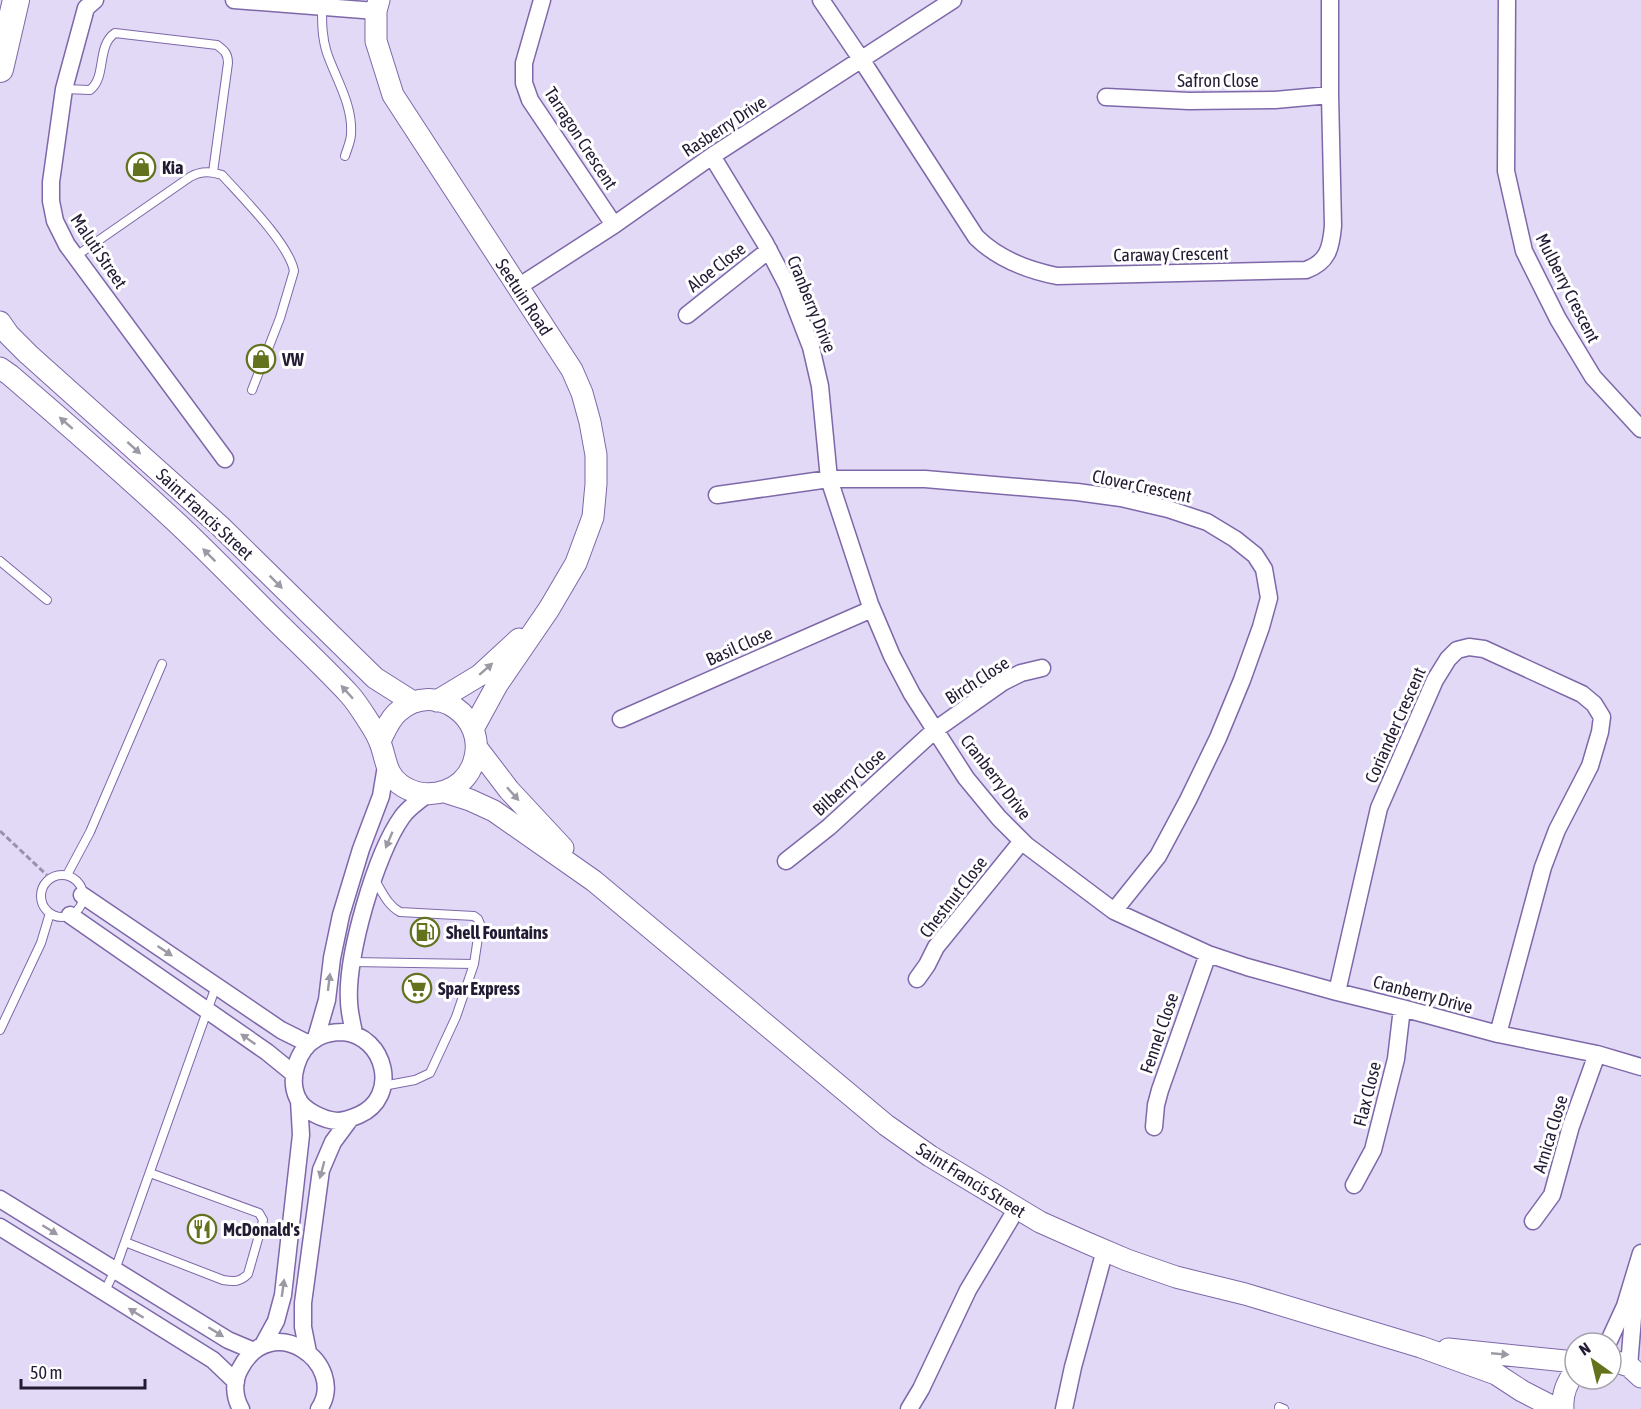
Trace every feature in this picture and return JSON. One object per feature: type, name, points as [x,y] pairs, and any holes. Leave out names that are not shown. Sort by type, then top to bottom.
[{"type":"main road","points":[[0,69],[16,0]]},
{"type":"street","name":"Maluti Street","points":[[95,0],[86,8],[64,89],[51,182],[51,201],[55,221],[67,245],[225,459]]},
{"type":"street","points":[[234,0],[322,7],[378,6]]},
{"type":"street","name":"Tarragon Crescent","points":[[542,0],[524,63],[524,83],[530,100],[614,225]]},
{"type":"street","points":[[821,0],[861,59]]},
{"type":"street","name":"Rasberry Drive","points":[[518,287],[614,225],[712,156],[953,0]]},
{"type":"street","name":"Caraway Crescent","points":[[861,59],[976,237],[999,255],[1030,270],[1057,276],[1306,270],[1316,267],[1327,255],[1333,226],[1330,0]]},
{"type":"street","name":"Mulberry Crescent","points":[[1507,0],[1506,171],[1524,251],[1558,319],[1593,377],[1641,429]]},
{"type":"street","name":"Seetuin Road","points":[[378,6],[376,41],[393,95],[572,370],[582,393],[596,455],[593,517],[576,563],[549,609]]},
{"type":"street","name":"Safron Close","points":[[1106,97],[1189,101],[1275,100],[1330,95]]},
{"type":"street","name":"Cranberry Drive","points":[[712,156],[769,250],[787,285],[811,347],[820,386],[829,479],[872,609],[892,656],[912,694],[966,778],[999,818],[1022,841],[1114,911],[1208,954],[1337,992],[1498,1034],[1597,1054],[1641,1067]]},
{"type":"street","name":"Aloe Close","points":[[687,315],[769,250]]},
{"type":"street","name":"Saint Francis Street","points":[[0,322],[28,354],[212,519],[375,678],[413,702],[429,699],[446,702],[460,710],[470,721],[475,739],[509,790],[594,880]]},
{"type":"street","points":[[0,368],[120,470],[178,524],[352,696],[380,741],[386,766],[381,796],[340,915],[327,1000],[312,1041]]},
{"type":"street","name":"Clover Crescent","points":[[717,495],[829,479],[925,479],[1077,492],[1121,498],[1168,509],[1207,522],[1235,539],[1255,555],[1264,569],[1268,583],[1269,598],[1262,627],[1218,738],[1188,800],[1158,856],[1114,911]]},
{"type":"street","points":[[437,701],[480,675],[549,609]]},
{"type":"street","points":[[354,1033],[349,1000],[352,962],[374,879],[392,833],[404,814],[435,793],[457,785],[467,775],[474,763],[475,739],[497,685],[549,609]]},
{"type":"street","name":"Basil Close","points":[[621,719],[872,609]]},
{"type":"street","name":"Coriander Crescent","points":[[1337,992],[1379,808],[1435,680],[1448,660],[1457,650],[1469,646],[1484,649],[1581,694],[1594,704],[1602,717],[1590,766],[1557,830],[1543,867],[1498,1034]]},
{"type":"street","name":"Birch Close","points":[[935,730],[1003,682],[1021,673],[1042,668]]},
{"type":"street","points":[[380,741],[388,723],[399,711],[413,702]]},
{"type":"street","name":"Bilberry Close","points":[[786,861],[829,827],[935,730]]},
{"type":"street","name":"Saint Francis Street","points":[[386,766],[403,786],[470,800],[494,811],[594,880],[886,1125],[938,1161],[1040,1222],[1176,1277],[1245,1294],[1420,1347],[1496,1374],[1522,1391],[1557,1409]]},
{"type":"street","name":"Chestnut Close","points":[[917,979],[936,947],[1022,841]]},
{"type":"street","points":[[82,895],[281,1030],[312,1041]]},
{"type":"street","points":[[70,915],[267,1052],[294,1074]]},
{"type":"street","points":[[134,959],[144,937]]},
{"type":"street","name":"Fennel Close","points":[[1154,1127],[1160,1090],[1208,954]]},
{"type":"street","name":"Flax Close","points":[[1354,1185],[1373,1150],[1396,1059],[1402,1008]]},
{"type":"street","points":[[241,1409],[235,1389],[237,1374],[244,1361],[259,1347],[276,1321],[283,1295],[301,1134],[294,1074],[298,1060],[312,1041],[329,1033],[354,1033],[370,1044],[379,1056],[384,1070],[383,1086],[377,1100],[367,1111],[350,1119],[339,1121],[324,1119],[311,1112],[298,1100]]},
{"type":"street","name":"Arnica Close","points":[[1533,1221],[1551,1195],[1571,1126],[1597,1054]]},
{"type":"street","points":[[308,1352],[303,1327],[303,1303],[321,1170],[333,1142],[350,1119]]},
{"type":"street","points":[[0,1199],[228,1340],[259,1347],[282,1342],[296,1345],[308,1352],[318,1364],[324,1377],[324,1407]]},
{"type":"street","points":[[909,1409],[921,1389],[968,1290],[1017,1208]]},
{"type":"street","points":[[0,1227],[213,1360],[236,1382]]},
{"type":"street","points":[[66,1269],[79,1248]]},
{"type":"street","points":[[1064,1409],[1105,1250]]},
{"type":"street","points":[[1614,1331],[1625,1306],[1639,1261]]},
{"type":"street","points":[[1627,1368],[1639,1261]]},
{"type":"street","name":"Saint Francis Street","points":[[1420,1347],[1563,1360]]},
{"type":"street","points":[[1563,1409],[1564,1391]]},
{"type":"lane","points":[[322,7],[324,44],[342,89],[351,121],[351,135],[345,156]]},
{"type":"lane","points":[[64,89],[90,90],[96,85],[105,46],[108,38],[115,33],[217,45],[228,55],[228,63],[213,172]]},
{"type":"lane","points":[[76,256],[196,173],[213,172],[222,175],[272,231],[294,271],[280,318],[252,390]]},
{"type":"lane","points":[[0,561],[47,600]]},
{"type":"lane","points":[[67,875],[90,832],[162,663]]},
{"type":"lane","points":[[56,875],[67,875],[76,880],[80,886],[82,895],[80,905],[70,915],[57,916],[45,909],[41,896],[42,889],[50,878],[56,875]]},
{"type":"lane","points":[[374,879],[386,900],[395,910],[474,916],[480,924],[474,964],[456,1017],[430,1073],[415,1080],[383,1086]]},
{"type":"lane","points":[[0,1030],[41,943],[50,913]]},
{"type":"lane","points":[[352,962],[474,964]]},
{"type":"lane","points":[[104,1293],[115,1270],[216,986]]},
{"type":"lane","points":[[125,1242],[223,1280],[236,1282],[248,1274],[263,1220],[259,1213],[150,1173]]},
{"type":"path","points":[[0,831],[50,878]]},
{"type":"place","name":"Kia","points":[[141,167]]},
{"type":"place","name":"VW","points":[[261,359]]},
{"type":"place","name":"Shell Fountains","points":[[425,932]]},
{"type":"place","name":"Spar Express","points":[[417,988]]},
{"type":"place","name":"McDonald's","points":[[202,1229]]}]
